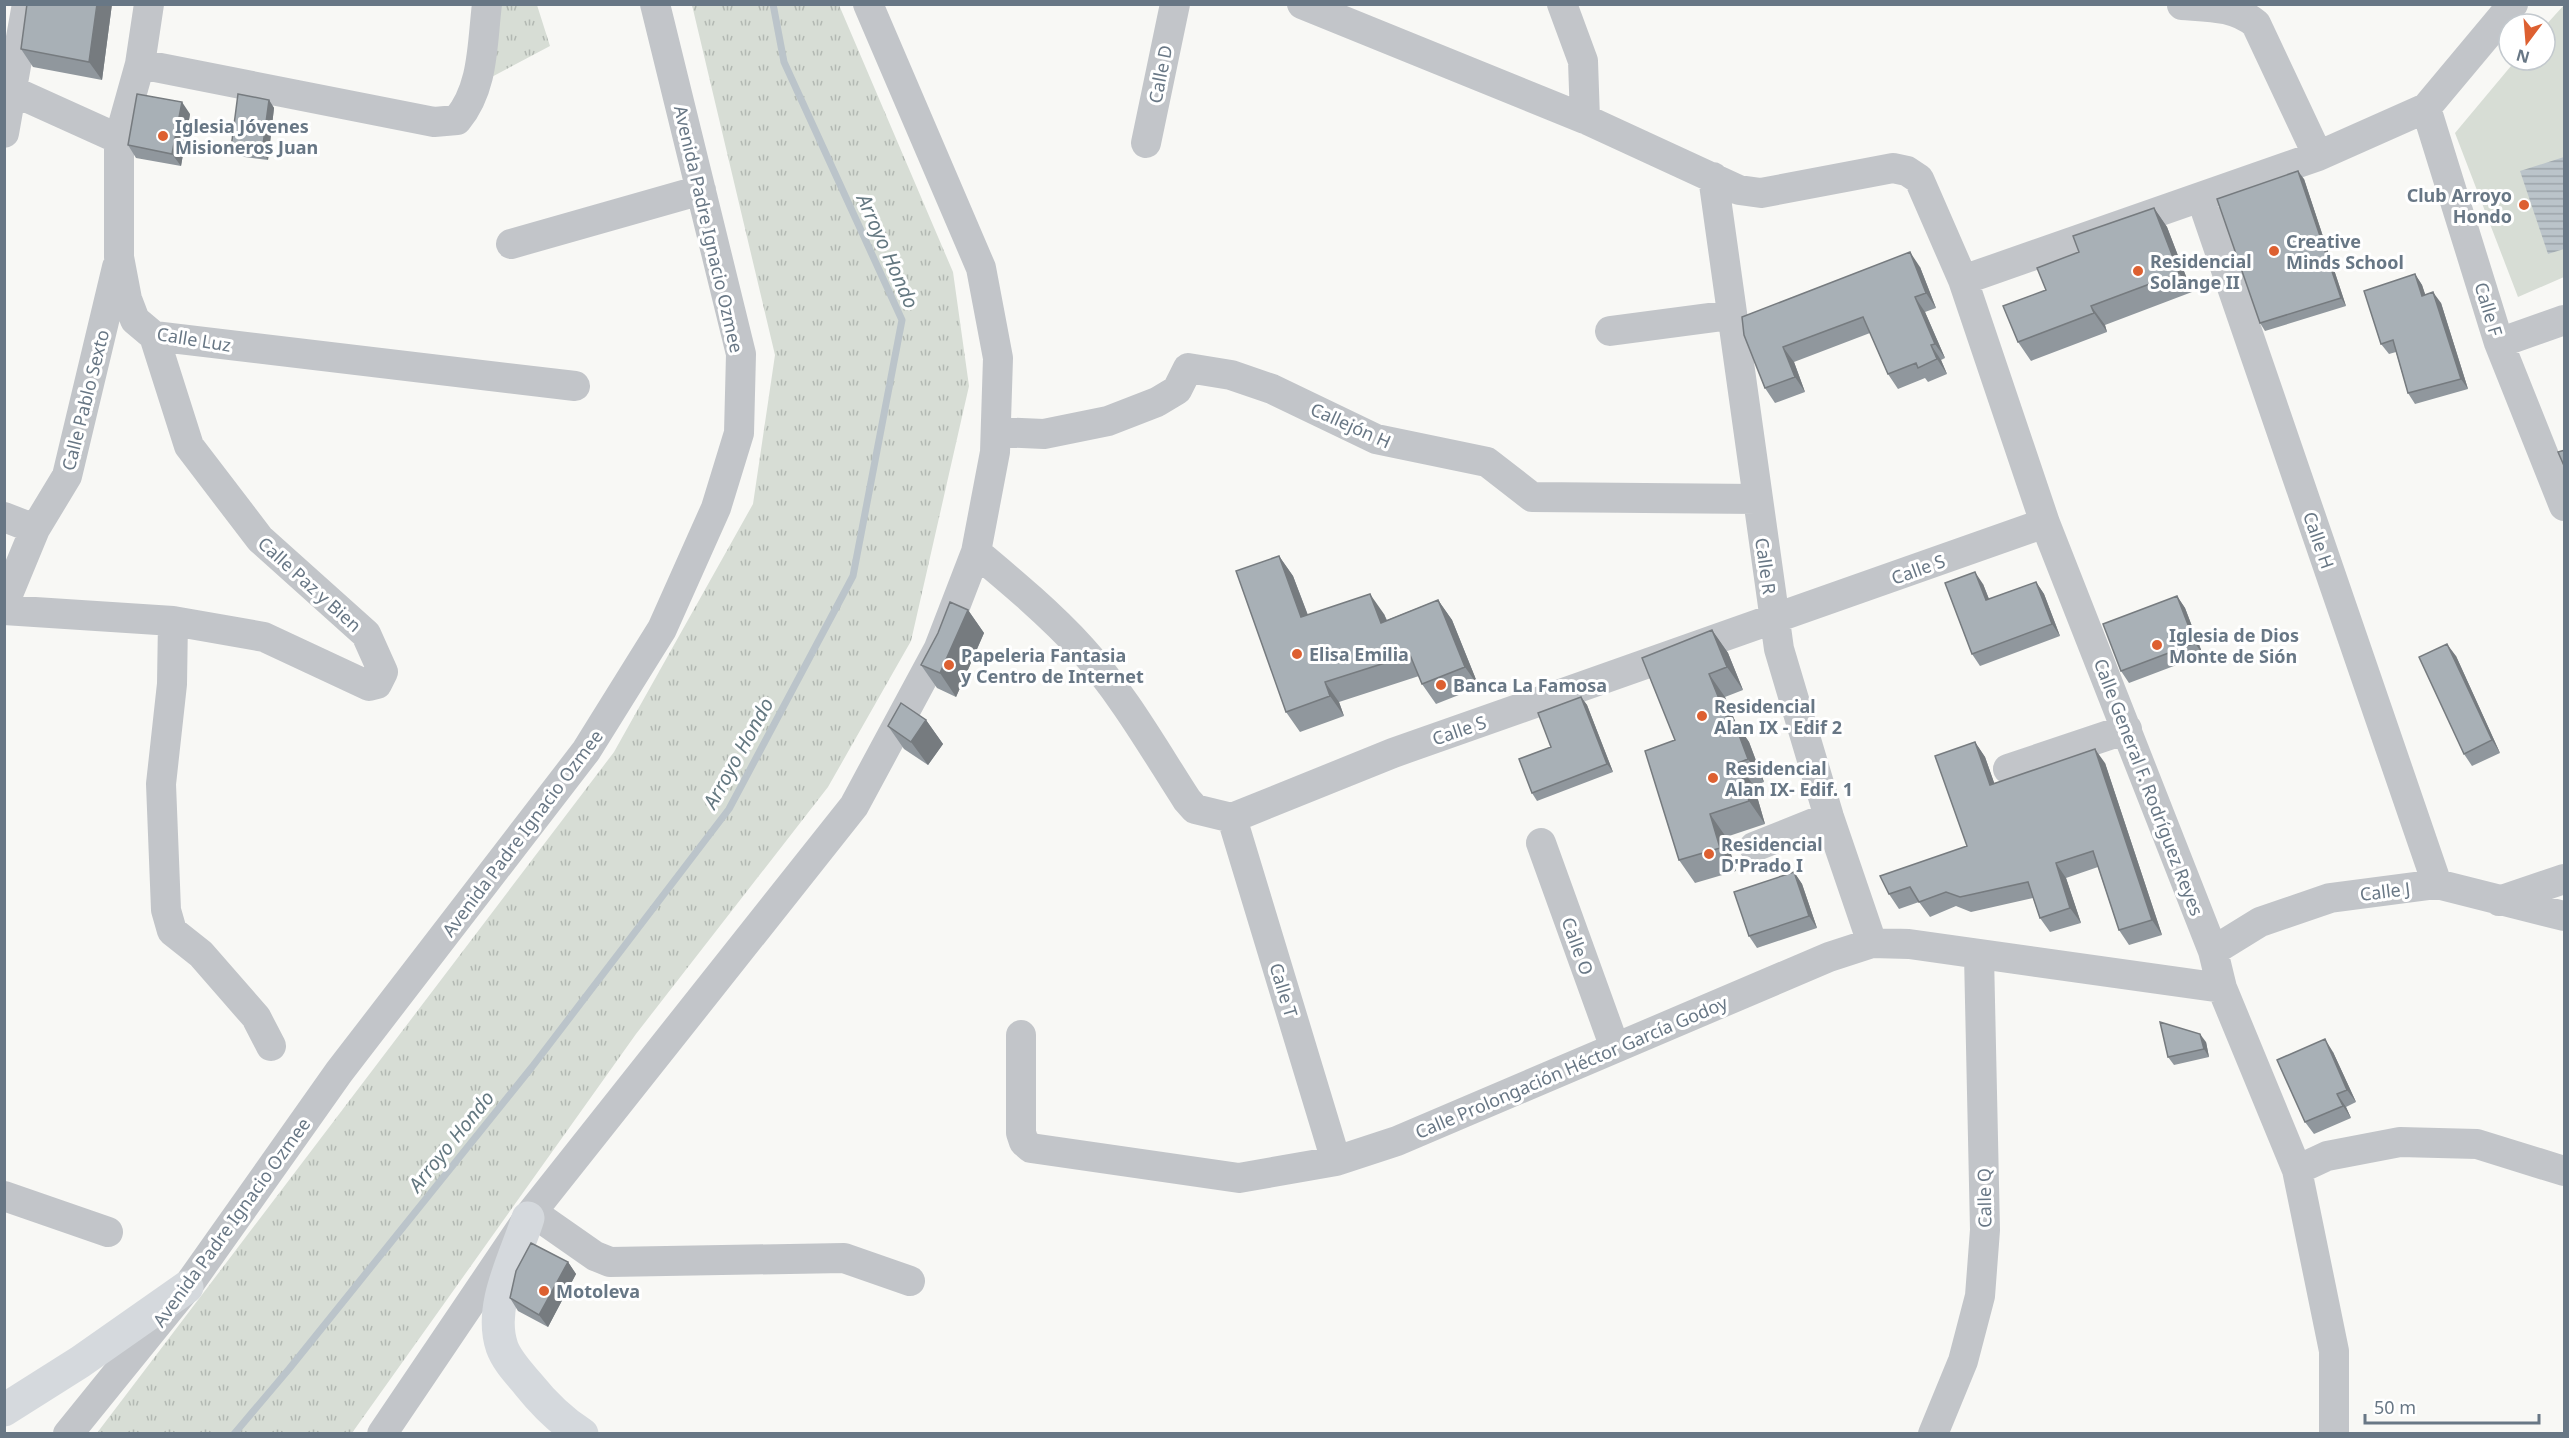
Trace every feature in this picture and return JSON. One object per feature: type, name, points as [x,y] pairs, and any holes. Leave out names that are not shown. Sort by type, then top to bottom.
[{"type":"main road","points":[[530,1215],[499,1308],[498,1329],[503,1348],[513,1366],[546,1406],[582,1434]]},
{"type":"main road","points":[[4,1410],[80,1362],[187,1287]]},
{"type":"street","points":[[4,133],[9,89],[27,4]]},
{"type":"street","name":"Calle Luz","points":[[149,4],[140,64],[119,139],[119,257],[127,299],[135,320],[154,336],[575,386]]},
{"type":"street","points":[[140,64],[423,120],[458,120],[470,105],[477,86],[487,4]]},
{"type":"street","name":"Avenida Padre Ignacio Ozmee","points":[[68,1434],[187,1287],[339,1072],[586,751],[662,629],[716,508],[739,433],[741,354],[655,4]]},
{"type":"street","points":[[382,1434],[530,1215],[854,806],[939,648],[976,552],[995,452],[998,358],[981,268],[868,4]]},
{"type":"street","name":"Calle D","points":[[1146,143],[1174,4]]},
{"type":"street","points":[[1302,4],[1585,119],[1713,177]]},
{"type":"street","points":[[1562,4],[1583,61],[1585,119]]},
{"type":"street","points":[[1963,280],[2318,156],[2426,108],[2513,4]]},
{"type":"street","points":[[2182,5],[2230,9],[2244,13],[2256,24],[2318,156]]},
{"type":"street","points":[[9,89],[119,139]]},
{"type":"street","name":"Calle F","points":[[2426,108],[2499,343],[2565,506]]},
{"type":"street","name":"Calle General F. Rodríguez Reyes","points":[[1713,177],[1739,190],[1761,193],[1893,168],[1919,179],[1963,280],[2045,523],[2214,951],[2222,988],[2297,1170],[2334,1351],[2334,1434]]},
{"type":"street","name":"Calle R","points":[[1713,177],[1779,649],[1829,817],[1872,943]]},
{"type":"street","points":[[511,244],[701,190]]},
{"type":"street","name":"Calle H","points":[[2201,197],[2438,884]]},
{"type":"street","name":"Calle Pablo Sexto","points":[[4,604],[35,529],[67,476],[119,257]]},
{"type":"street","points":[[1610,331],[1731,315]]},
{"type":"street","points":[[2499,343],[2565,320]]},
{"type":"street","name":"Calle Paz y Bien","points":[[4,610],[173,621],[264,637],[369,686],[377,684],[383,672],[366,634],[260,539],[189,446],[154,336]]},
{"type":"street","name":"Callejón H","points":[[996,432],[1044,434],[1108,421],[1157,402],[1177,390],[1188,368],[1231,375],[1272,389],[1376,440],[1487,462],[1532,497],[1757,499]]},
{"type":"street","points":[[4,517],[35,529]]},
{"type":"street","name":"Calle S","points":[[1232,818],[1393,753],[2045,523]]},
{"type":"street","points":[[976,552],[1029,597],[1082,649],[1124,702],[1195,809],[1232,818]]},
{"type":"street","points":[[173,621],[172,684],[161,784],[166,910],[172,931],[201,954],[249,1008],[271,1046]]},
{"type":"street","points":[[2008,769],[2127,729]]},
{"type":"street","points":[[1754,846],[1829,817]]},
{"type":"street","name":"Calle T","points":[[1232,818],[1336,1161]]},
{"type":"street","name":"Calle O","points":[[1541,843],[1615,1048]]},
{"type":"street","points":[[2499,901],[2565,879]]},
{"type":"street","name":"Calle J","points":[[2214,951],[2260,922],[2330,898],[2438,884],[2565,916]]},
{"type":"street","name":"Calle Prolongación Héctor García Godoy","points":[[1022,1035],[1022,1133],[1024,1142],[1031,1148],[1239,1178],[1336,1161],[1397,1141],[1829,957],[1872,943],[1909,944],[2222,988]]},
{"type":"street","name":"Calle Q","points":[[1933,1434],[1963,1361],[1980,1296],[1985,1230],[1979,955]]},
{"type":"street","points":[[2297,1170],[2327,1156],[2400,1142],[2477,1144],[2565,1171]]},
{"type":"street","points":[[4,1196],[108,1232]]},
{"type":"street","points":[[530,1215],[595,1256],[610,1262],[844,1258],[910,1281]]},
{"type":"green space","points":[[497,5],[537,5],[550,46],[486,80]]},
{"type":"green space","points":[[692,5],[839,5],[953,272],[969,386],[911,641],[828,787],[636,1034],[352,1433],[97,1433],[614,752],[753,504],[775,355]]},
{"type":"green space","name":"Club Arroyo Hondo","points":[[2564,5],[2564,277],[2518,297],[2455,133],[2506,72],[2557,72],[2557,13]]},
{"type":"shaded area","points":[[2564,157],[2564,249],[2548,254],[2520,171]]},
{"type":"building","points":[[27,4],[97,4],[89,62],[21,49]]},
{"type":"building","name":"Iglesia Jóvenes Misioneros Juan","points":[[137,94],[182,102],[172,154],[128,145]]},
{"type":"building","points":[[238,94],[269,100],[262,152],[231,148]]},
{"type":"building","name":"Creative Minds School","points":[[2298,171],[2341,298],[2260,323],[2217,199]]},
{"type":"building","points":[[2154,208],[2179,273],[2091,306],[2094,313],[2018,342],[2003,306],[2046,290],[2037,268],[2079,252],[2073,236]]},
{"type":"building","points":[[1910,252],[1926,293],[1915,297],[1935,344],[1931,345],[1937,359],[1918,368],[1916,363],[1888,374],[1863,317],[1783,347],[1795,377],[1765,388],[1744,335],[1742,317]]},
{"type":"building","points":[[2415,274],[2422,296],[2433,292],[2461,379],[2408,393],[2393,340],[2381,344],[2364,291]]},
{"type":"building","points":[[2565,450],[2565,468],[2558,452]]},
{"type":"building","points":[[1279,556],[1301,617],[1370,594],[1381,623],[1438,600],[1465,667],[1422,684],[1410,655],[1325,682],[1330,696],[1286,712],[1236,571]]},
{"type":"building","points":[[1975,572],[1986,600],[2036,582],[2052,624],[1972,654],[1945,583]]},
{"type":"building","name":"Iglesia de Dios Monte de Sión","points":[[2177,596],[2195,643],[2121,671],[2103,624]]},
{"type":"building","points":[[950,602],[968,610],[940,673],[921,665],[938,633]]},
{"type":"building","points":[[1712,630],[1727,667],[1709,674],[1728,721],[1733,719],[1748,759],[1738,763],[1749,801],[1710,814],[1720,848],[1679,860],[1645,751],[1675,740],[1642,658]]},
{"type":"building","points":[[2447,644],[2492,740],[2464,754],[2419,657]]},
{"type":"building","points":[[1581,697],[1607,764],[1532,793],[1519,759],[1551,747],[1538,713]]},
{"type":"building","points":[[901,703],[926,720],[911,742],[888,726]]},
{"type":"building","points":[[1975,742],[1990,785],[2095,749],[2152,920],[2119,930],[2093,851],[2056,863],[2070,908],[2040,918],[2028,882],[1960,897],[1946,892],[1919,902],[1910,887],[1889,894],[1880,876],[1967,846],[1935,756]]},
{"type":"building","points":[[1794,872],[1809,916],[1749,936],[1734,892]]},
{"type":"building","points":[[2160,1022],[2200,1034],[2204,1049],[2168,1057]]},
{"type":"building","points":[[2325,1039],[2347,1090],[2337,1094],[2343,1106],[2305,1122],[2277,1060]]},
{"type":"building","name":"Motoleva","points":[[531,1243],[568,1262],[539,1315],[510,1298],[516,1271]]},
{"type":"waterway","name":"Arroyo Hondo","points":[[234,1434],[532,1067],[729,809],[853,576],[902,320],[784,62],[773,4]]},
{"type":"place","name":"Iglesia Jóvenes Misioneros Juan","points":[[163,136]]},
{"type":"place","name":"Club Arroyo Hondo","points":[[2524,205]]},
{"type":"place","name":"Creative Minds School","points":[[2274,251]]},
{"type":"place","name":"Residencial Solange II","points":[[2138,271]]},
{"type":"place","name":"Iglesia de Dios Monte de Sión","points":[[2157,645]]},
{"type":"place","name":"Elisa Emilia","points":[[1297,654]]},
{"type":"place","name":"Papeleria Fantasia y Centro de Internet","points":[[949,665]]},
{"type":"place","name":"Banca La Famosa","points":[[1441,685]]},
{"type":"place","name":"Residencial Alan IX - Edif 2","points":[[1702,716]]},
{"type":"place","name":"Residencial Alan IX- Edif. 1","points":[[1713,778]]},
{"type":"place","name":"Residencial D'Prado I","points":[[1709,854]]},
{"type":"place","name":"Motoleva","points":[[544,1291]]}]
